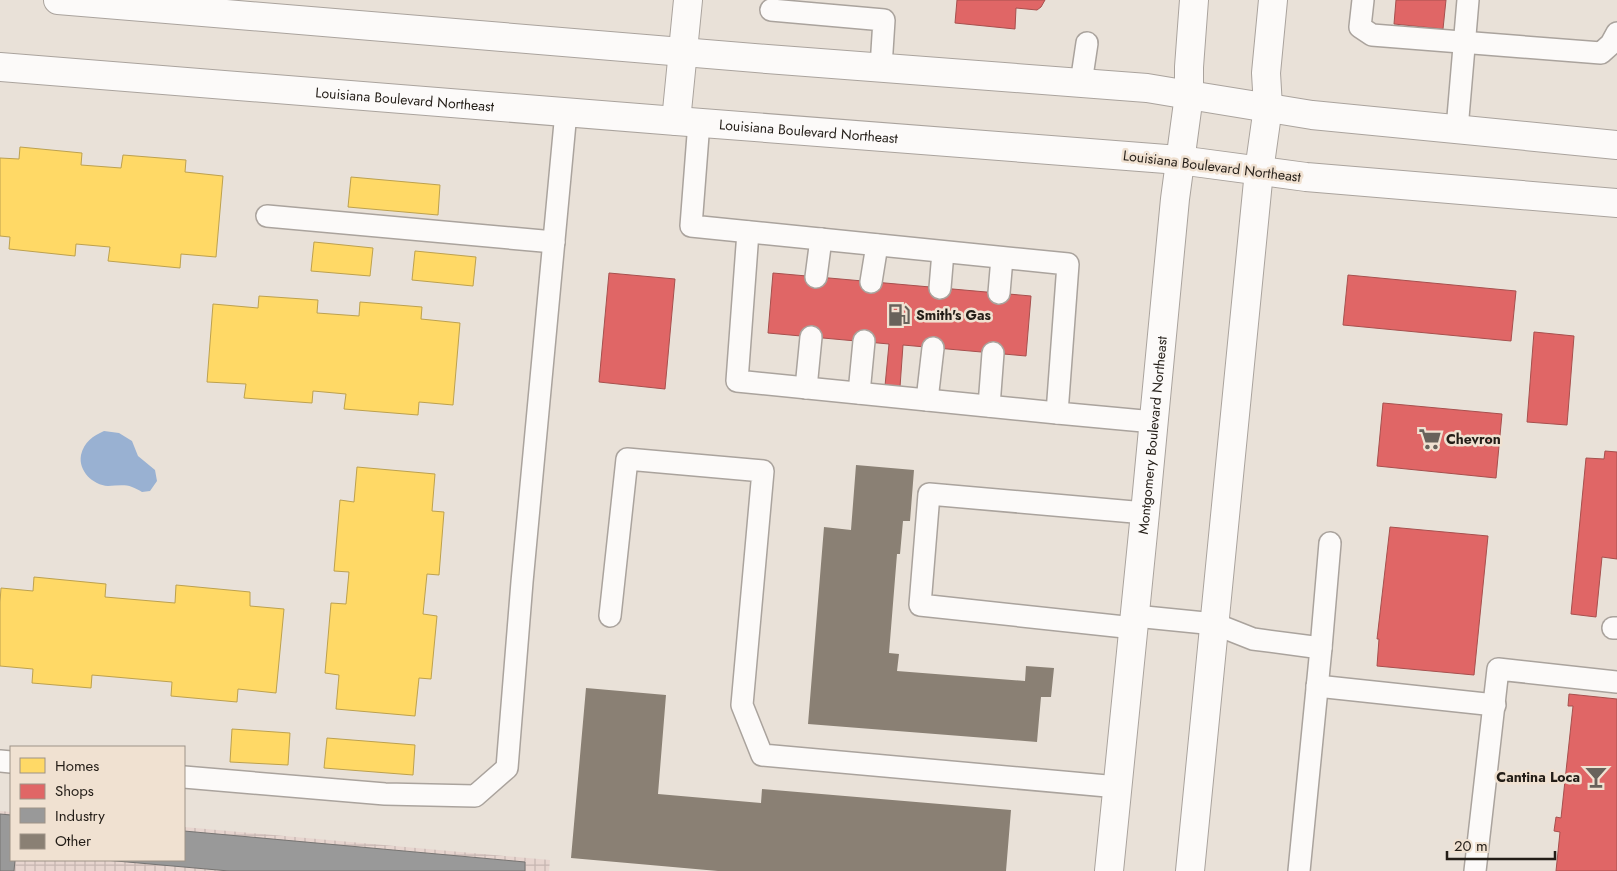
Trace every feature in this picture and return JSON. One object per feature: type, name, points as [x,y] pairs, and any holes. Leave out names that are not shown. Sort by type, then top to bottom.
[{"type":"main road","points":[[58,0],[1146,88],[1312,115],[1617,145]]},
{"type":"main road","points":[[687,122],[683,52],[688,0]]},
{"type":"main road","name":"Montgomery Boulevard Northeast","points":[[1109,871],[1179,160],[1189,95],[1194,0]]},
{"type":"main road","points":[[1190,871],[1259,172],[1268,107],[1266,73],[1273,0]]},
{"type":"main road","name":"Louisiana Boulevard Northeast","points":[[0,67],[1179,160],[1306,177],[1617,203]]},
{"type":"lane","points":[[1362,0],[1360,27],[1372,35],[1601,53],[1611,44],[1617,33]]},
{"type":"lane","points":[[1457,129],[1468,0]]},
{"type":"lane","points":[[771,10],[884,20],[882,67]]},
{"type":"lane","points":[[1081,83],[1087,43]]},
{"type":"lane","points":[[185,777],[385,794],[475,796],[507,768],[522,582],[566,112]]},
{"type":"lane","points":[[687,122],[691,226],[1068,264],[1057,413]]},
{"type":"lane","points":[[268,216],[554,242]]},
{"type":"lane","points":[[748,232],[737,381],[1154,422]]},
{"type":"lane","points":[[816,277],[821,239]]},
{"type":"lane","points":[[871,282],[877,245]]},
{"type":"lane","points":[[940,288],[944,252]]},
{"type":"lane","points":[[999,293],[1002,258]]},
{"type":"lane","points":[[806,388],[811,337]]},
{"type":"lane","points":[[859,393],[864,341]]},
{"type":"lane","points":[[927,400],[933,348]]},
{"type":"lane","points":[[990,406],[993,353]]},
{"type":"lane","points":[[610,616],[627,459],[763,471],[742,705],[762,754],[1118,787]]},
{"type":"lane","points":[[1145,513],[930,494],[920,606],[1135,622],[1215,624],[1253,638],[1321,648]]},
{"type":"lane","points":[[1299,871],[1330,543]]},
{"type":"lane","points":[[1475,871],[1498,669],[1617,682]]},
{"type":"lane","points":[[1317,686],[1495,705]]},
{"type":"shaded area","points":[[0,811],[10,812],[10,861],[185,861],[185,827],[550,860],[549,871],[0,871]]},
{"type":"water","points":[[104,431],[119,433],[132,441],[138,456],[155,470],[157,481],[150,491],[142,492],[133,487],[126,486],[102,485],[92,480],[84,472],[81,461],[82,450],[90,440]]},
{"type":"building: Homes","points":[[20,147],[82,153],[81,165],[121,168],[123,155],[186,160],[185,172],[223,176],[216,257],[181,254],[180,268],[108,261],[110,247],[76,244],[75,256],[9,249],[10,237],[0,236],[0,158],[19,159]]},
{"type":"building: Homes","points":[[351,177],[440,185],[438,215],[348,207]]},
{"type":"building: Homes","points":[[314,242],[373,248],[370,276],[311,271]]},
{"type":"building: Homes","points":[[415,251],[476,257],[473,286],[412,280]]},
{"type":"building: Homes","points":[[259,296],[318,300],[317,313],[359,316],[360,302],[422,307],[421,319],[460,323],[453,405],[419,402],[418,415],[344,409],[346,394],[313,391],[312,403],[244,398],[246,384],[207,382],[213,304],[258,308]]},
{"type":"building: Homes","points":[[357,467],[435,474],[432,511],[444,512],[439,575],[427,574],[423,614],[437,616],[431,679],[419,678],[415,716],[336,709],[339,675],[325,673],[331,603],[346,604],[349,572],[334,571],[340,500],[354,502]]},
{"type":"building: Homes","points":[[34,577],[106,584],[105,597],[175,603],[176,585],[250,592],[250,606],[284,609],[276,693],[238,689],[237,702],[171,696],[172,682],[92,675],[91,688],[32,683],[33,669],[0,666],[0,602],[1,588],[33,591]]},
{"type":"building: Homes","points":[[232,729],[290,733],[288,765],[230,762]]},
{"type":"building: Homes","points":[[327,738],[415,745],[413,775],[324,768]]},
{"type":"building: Shops","points":[[957,0],[1045,0],[1037,10],[1016,8],[1015,29],[955,23]]},
{"type":"building: Shops","points":[[1396,0],[1446,0],[1443,29],[1394,24]]},
{"type":"building: Shops","points":[[609,273],[675,279],[665,389],[599,382]]},
{"type":"building: Shops","name":"Smith's Gas","points":[[773,273],[1031,296],[1026,356],[903,345],[900,387],[885,386],[889,344],[768,333]]},
{"type":"building: Shops","points":[[1348,275],[1516,291],[1511,341],[1343,325]]},
{"type":"building: Shops","points":[[1534,332],[1574,336],[1567,425],[1527,422]]},
{"type":"building: Shops","points":[[1383,403],[1502,414],[1496,478],[1377,466]]},
{"type":"building: Shops","points":[[1605,451],[1617,452],[1617,559],[1602,557],[1596,617],[1571,614],[1586,458],[1604,459]]},
{"type":"building: Shops","points":[[1390,527],[1488,536],[1474,675],[1377,666],[1379,639],[1377,639]]},
{"type":"building: Shops","points":[[1569,694],[1617,699],[1617,871],[1556,871],[1560,832],[1554,831],[1556,817],[1561,818],[1573,706],[1568,706]]},
{"type":"building: Industry","points":[[0,814],[10,815],[10,861],[15,861],[14,871],[0,871]]},
{"type":"building: Industry","points":[[185,831],[525,862],[525,871],[229,871],[116,861],[185,861]]},
{"type":"building: Other","points":[[856,465],[914,470],[910,521],[903,521],[900,554],[897,554],[889,653],[899,654],[897,671],[1025,681],[1026,666],[1054,668],[1051,697],[1041,697],[1037,742],[808,724],[824,527],[851,530]]},
{"type":"building: Other","points":[[586,688],[666,695],[658,794],[761,803],[762,789],[1011,810],[1006,871],[718,871],[571,858]]},
{"type":"place","name":"Smith's Gas","points":[[899,315]]},
{"type":"place","name":"Chevron","points":[[1430,439]]},
{"type":"place","name":"Cantina Loca","points":[[1596,777]]}]
